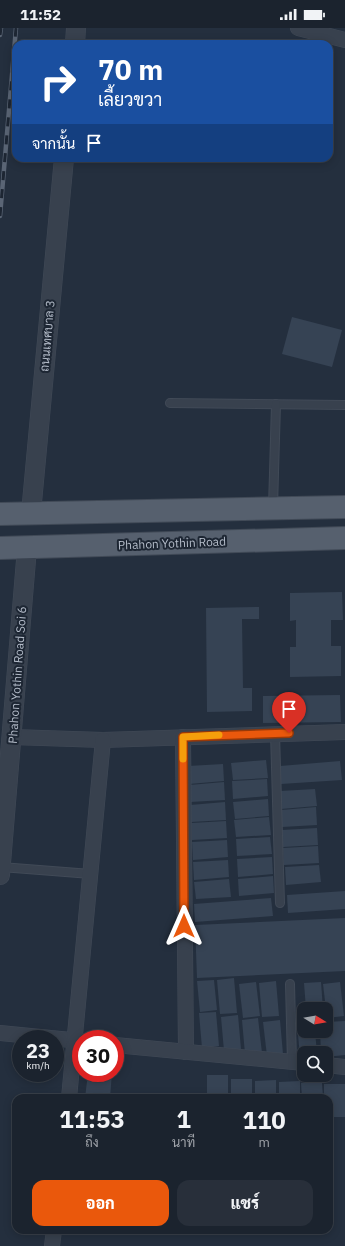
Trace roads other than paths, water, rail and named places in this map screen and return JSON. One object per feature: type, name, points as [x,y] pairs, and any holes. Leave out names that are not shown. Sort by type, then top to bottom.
[{"type":"main road","points":[[0,514],[345,508]]},
{"type":"main road","name":"Phahon Yothin Road","points":[[0,548],[345,538]]},
{"type":"street","points":[[75,40],[76,28]]},
{"type":"street","points":[[298,28],[345,40]]},
{"type":"street","name":"ถนนเทศบาล 3","points":[[31,513],[64,162]]},
{"type":"street","name":"Phahon Yothin Road Soi 6","points":[[0,871],[27,548]]},
{"type":"street","points":[[12,737],[103,740],[275,733],[345,732]]},
{"type":"street","points":[[183,737],[186,1052]]},
{"type":"street","points":[[79,1030],[103,740]]},
{"type":"street","points":[[0,1033],[72,1040]]},
{"type":"street","points":[[124,1046],[297,1063]]},
{"type":"street","points":[[333,1066],[345,1067]]},
{"type":"street","points":[[70,1094],[72,1079]]},
{"type":"street","points":[[52,1246],[54,1234]]},
{"type":"lane","points":[[170,403],[345,405]]},
{"type":"lane","points":[[272,510],[276,404]]},
{"type":"lane","points":[[275,733],[280,903]]},
{"type":"lane","points":[[0,871],[91,874]]},
{"type":"lane","points":[[290,984],[297,1053]]},
{"type":"railway","points":[[0,35],[1,28]]},
{"type":"railway","points":[[15,40],[16,28]]},
{"type":"railway","points":[[0,216],[12,75]]}]
